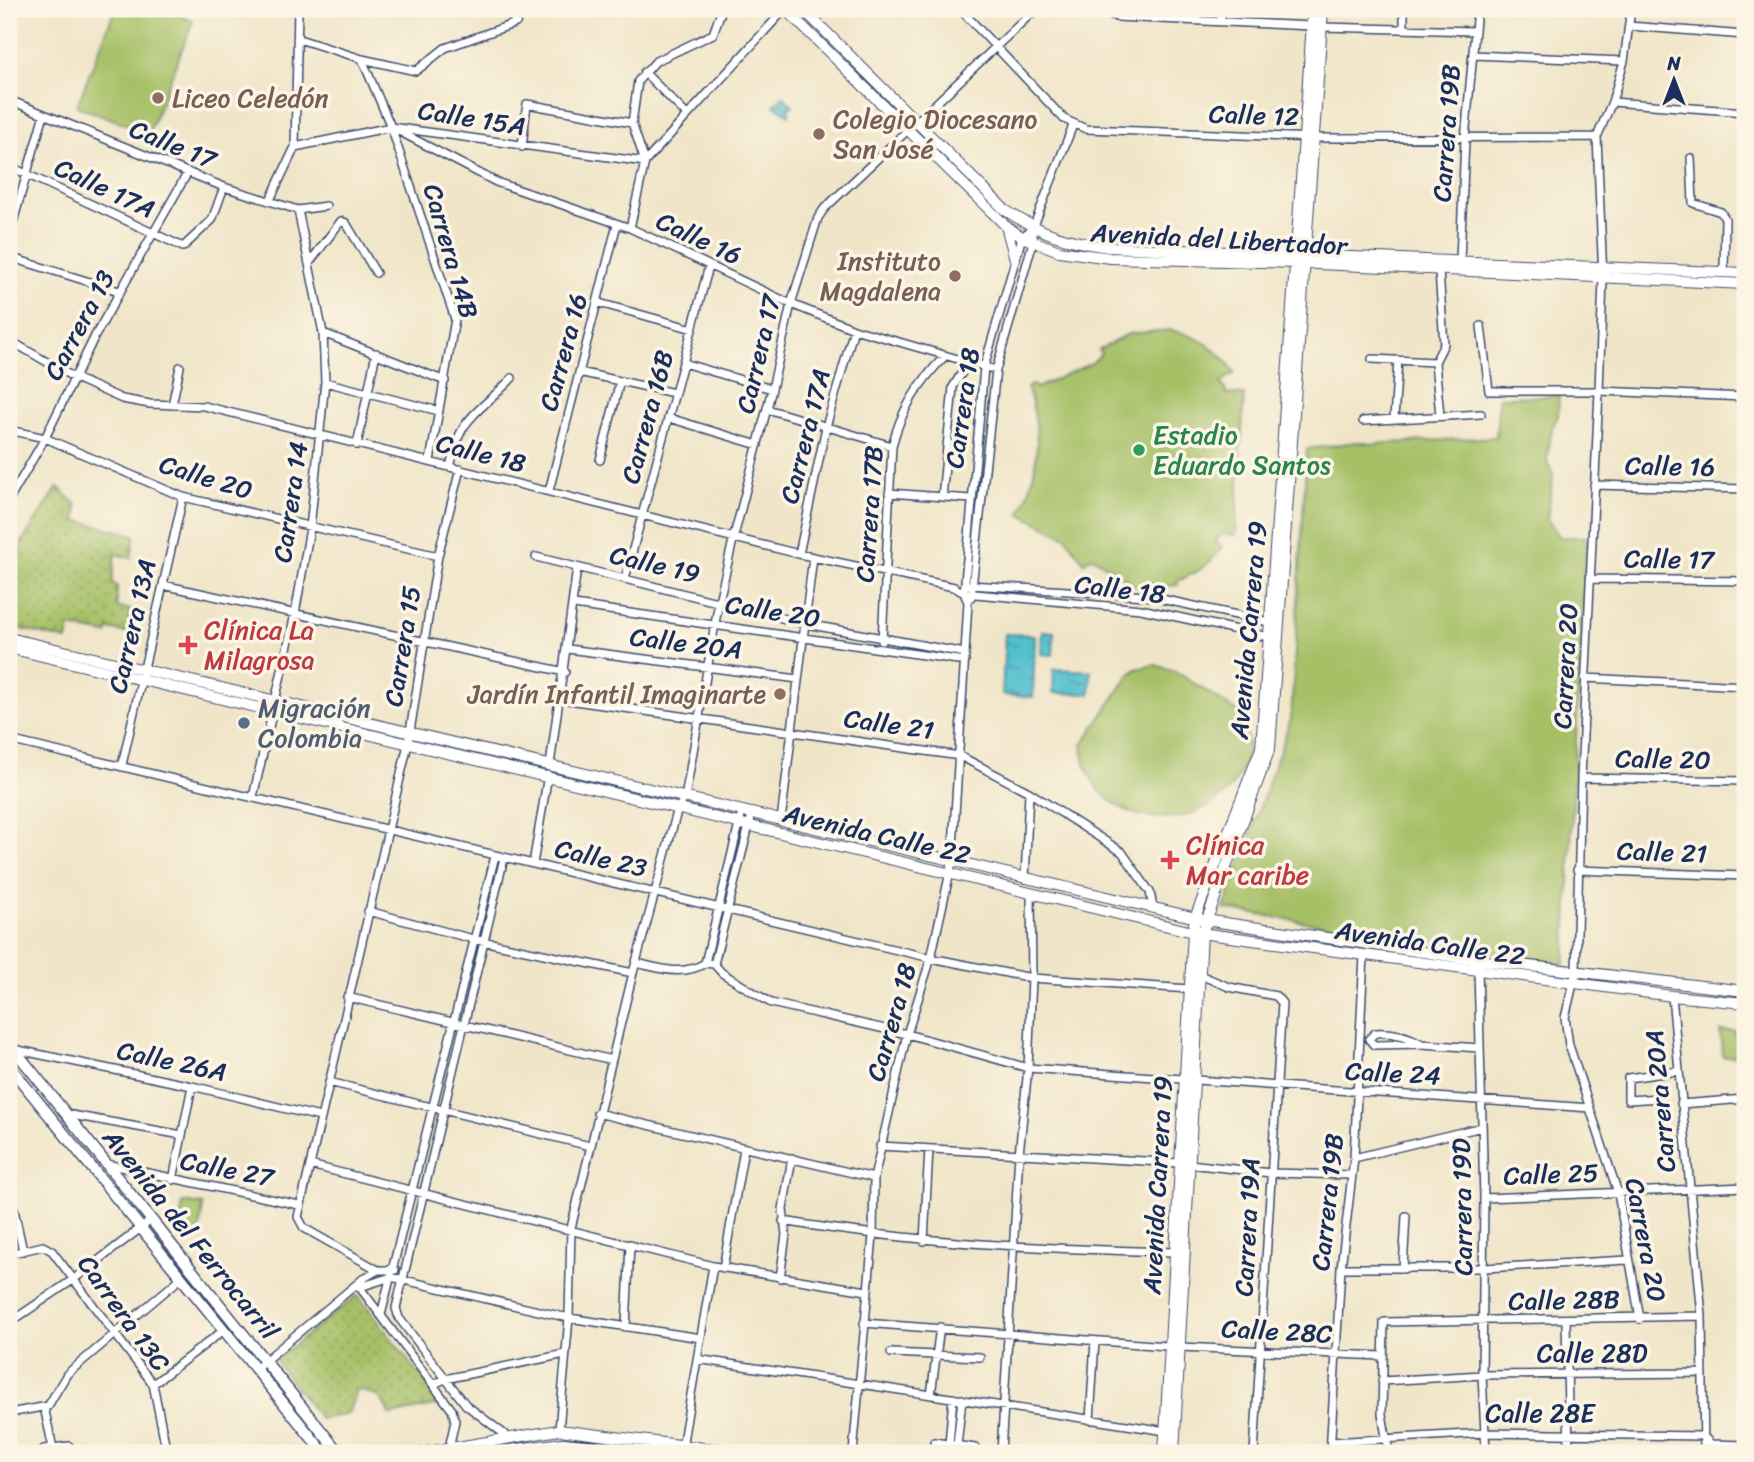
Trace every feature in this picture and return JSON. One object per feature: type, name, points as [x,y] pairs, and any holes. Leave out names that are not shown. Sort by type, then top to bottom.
[{"type":"main road","name":"Avenida del Libertador","points":[[785,9],[1006,226],[1023,237],[1059,251],[1110,258],[1460,261],[1745,273]]},
{"type":"main road","name":"Avenida del Libertador","points":[[803,9],[1005,210],[1033,228],[1063,240],[1108,247],[1302,258],[1439,271],[1745,284]]},
{"type":"main road","name":"Avenida Carrera 19","points":[[1313,9],[1317,27]]},
{"type":"main road","name":"Avenida Carrera 19","points":[[1189,1079],[1189,989],[1200,919],[1261,748],[1275,639],[1317,27],[1323,9]]},
{"type":"main road","points":[[1006,226],[1015,260]]},
{"type":"main road","name":"Avenida Calle 22","points":[[9,638],[143,676]]},
{"type":"main road","name":"Avenida Calle 22","points":[[9,648],[143,676],[409,739],[685,798],[746,818],[951,868],[1025,879],[1200,919],[1573,983],[1745,1003]]},
{"type":"main road","name":"Avenida Calle 22","points":[[549,770],[678,808],[781,821],[1031,893],[1198,932],[1364,955],[1576,971],[1745,991]]},
{"type":"main road","name":"Avenida Carrera 19","points":[[1164,1453],[1175,1347],[1189,1079],[1200,975],[1198,932]]},
{"type":"main road","name":"Avenida del Ferrocarril","points":[[11,1046],[150,1221],[260,1365],[317,1448],[324,1453]]},
{"type":"main road","name":"Avenida del Ferrocarril","points":[[9,1066],[224,1330],[260,1365],[339,1453]]},
{"type":"main road","name":"Avenida Carrera 19","points":[[1174,1453],[1175,1252],[1184,1164]]},
{"type":"main road","points":[[421,1453],[559,1430],[682,1449],[744,1453]]},
{"type":"main road","points":[[487,1453],[547,1443],[665,1453]]},
{"type":"street","points":[[270,200],[295,147],[298,9]]},
{"type":"street","points":[[299,38],[362,59],[415,71],[444,48],[516,23],[520,9]]},
{"type":"street","points":[[645,162],[632,124],[638,81],[656,61],[713,34],[722,9]]},
{"type":"street","points":[[630,228],[645,162],[785,9]]},
{"type":"street","points":[[960,9],[1073,125]]},
{"type":"street","name":"Carrera 17","points":[[685,798],[710,667],[719,601],[772,389],[790,304],[818,218],[824,209],[918,124],[1036,9]]},
{"type":"street","points":[[1101,9],[1116,17],[1317,27],[1475,31]]},
{"type":"street","points":[[1220,21],[1221,9]]},
{"type":"street","points":[[1404,9],[1404,29]]},
{"type":"street","name":"Carrera 19B","points":[[1460,261],[1465,139],[1477,9]]},
{"type":"street","name":"Carrera 20","points":[[1631,9],[1624,61],[1612,102],[1597,137],[1603,279],[1599,391],[1577,870],[1576,971],[1565,1018],[1569,1045],[1618,1193],[1640,1319]]},
{"type":"street","points":[[1629,26],[1745,35]]},
{"type":"street","points":[[1473,55],[1624,61]]},
{"type":"street","name":"Carrera 14B","points":[[362,59],[391,127],[455,319],[429,461]]},
{"type":"street","points":[[644,72],[687,115]]},
{"type":"street","name":"Calle 17","points":[[9,100],[224,187],[298,210],[326,206]]},
{"type":"street","points":[[1612,102],[1745,112]]},
{"type":"street","points":[[523,147],[527,104],[632,124]]},
{"type":"street","points":[[9,236],[44,114]]},
{"type":"street","name":"Calle 12","points":[[1073,125],[1086,129],[1311,138],[1597,137]]},
{"type":"street","name":"Carrera 18","points":[[853,1453],[873,1236],[874,1178],[906,1034],[931,958],[951,868],[969,590],[996,370],[1034,242],[1033,228],[1073,125]]},
{"type":"street","name":"Calle 15A","points":[[295,147],[391,127],[645,162]]},
{"type":"street","name":"Calle 16","points":[[391,127],[496,183],[630,228],[790,304],[854,329],[996,370]]},
{"type":"street","points":[[1691,158],[1693,203],[1721,212],[1725,219],[1724,272]]},
{"type":"street","name":"Calle 17A","points":[[9,166],[183,247],[212,220],[224,187]]},
{"type":"street","name":"Carrera 13","points":[[9,499],[45,438],[73,377],[119,292],[188,172]]},
{"type":"street","name":"Carrera 14","points":[[253,797],[276,707],[310,528],[325,382],[323,333],[298,210]]},
{"type":"street","points":[[310,262],[341,221],[346,223],[376,273]]},
{"type":"street","name":"Carrera 16","points":[[549,491],[617,224]]},
{"type":"street","name":"Carrera 18","points":[[969,590],[971,499],[984,367],[1023,237],[1033,228]]},
{"type":"street","points":[[9,257],[119,292]]},
{"type":"street","name":"Carrera 16B","points":[[625,579],[709,266]]},
{"type":"street","points":[[1439,271],[1444,344],[1435,362],[1440,416]]},
{"type":"street","points":[[599,303],[693,329]]},
{"type":"street","points":[[1481,326],[1489,391],[1599,391],[1745,397]]},
{"type":"street","name":"Carrera 17A","points":[[799,554],[825,426],[854,329]]},
{"type":"street","points":[[323,333],[445,381]]},
{"type":"street","name":"Calle 18","points":[[9,340],[73,377],[122,399],[204,406],[799,554],[954,587],[1141,609],[1275,639]]},
{"type":"street","points":[[357,445],[376,354]]},
{"type":"street","name":"Carrera 17B","points":[[881,648],[892,446],[900,416],[923,380],[944,357]]},
{"type":"street","points":[[1372,359],[1435,362]]},
{"type":"street","points":[[1394,419],[1398,360]]},
{"type":"street","points":[[683,363],[772,389]]},
{"type":"street","points":[[942,497],[953,387],[968,363]]},
{"type":"street","points":[[172,404],[180,367]]},
{"type":"street","points":[[579,372],[674,393]]},
{"type":"street","points":[[450,467],[460,434],[473,415],[489,403],[512,378]]},
{"type":"street","points":[[600,460],[620,381]]},
{"type":"street","points":[[325,382],[439,411]]},
{"type":"street","points":[[767,409],[892,446]]},
{"type":"street","points":[[1363,421],[1481,414]]},
{"type":"street","points":[[669,418],[758,445]]},
{"type":"street","name":"Calle 20","points":[[9,430],[45,438],[183,497],[438,556]]},
{"type":"street","name":"Carrera 15","points":[[299,1205],[409,739],[438,556],[460,469]]},
{"type":"street","name":"Calle 16","points":[[1594,485],[1745,489]]},
{"type":"street","points":[[888,493],[971,499]]},
{"type":"street","name":"Carrera 13A","points":[[122,765],[183,497]]},
{"type":"street","name":"Calle 19","points":[[536,556],[806,625]]},
{"type":"street","points":[[781,821],[813,557]]},
{"type":"street","points":[[533,864],[561,699],[577,568]]},
{"type":"street","name":"Calle 17","points":[[1591,579],[1745,581]]},
{"type":"street","points":[[163,585],[565,672]]},
{"type":"street","name":"Calle 18","points":[[969,590],[1147,596],[1276,624]]},
{"type":"street","name":"Calle 20","points":[[574,605],[881,648],[965,657]]},
{"type":"street","name":"Calle 20","points":[[806,625],[883,637],[965,657]]},
{"type":"street","name":"Calle 20A","points":[[568,649],[798,678]]},
{"type":"street","points":[[1586,678],[1745,686]]},
{"type":"street","name":"Calle 21","points":[[561,699],[960,755],[1029,792],[1122,852],[1150,892],[1153,908]]},
{"type":"street","name":"Calle 23","points":[[9,740],[931,958],[1032,978],[1189,989]]},
{"type":"street","name":"Calle 20","points":[[1581,778],[1745,781]]},
{"type":"street","points":[[1025,879],[1029,792]]},
{"type":"street","points":[[559,1430],[569,1318],[570,1228],[633,973],[678,808],[685,798]]},
{"type":"street","points":[[705,963],[717,907],[746,818]]},
{"type":"street","points":[[636,963],[681,972],[693,971],[705,963],[714,964],[746,818]]},
{"type":"street","points":[[495,856],[433,1109],[396,1308],[398,1318],[466,1405],[488,1425],[509,1437]]},
{"type":"street","points":[[381,1315],[443,1112],[504,859]]},
{"type":"street","name":"Calle 21","points":[[1577,870],[1745,876]]},
{"type":"street","points":[[1001,1453],[1019,1154],[1028,1068],[1032,978],[1031,893]]},
{"type":"street","points":[[368,911],[473,939],[633,973]]},
{"type":"street","name":"Carrera 19B","points":[[1330,1453],[1341,1268],[1354,1158],[1364,955]]},
{"type":"street","name":"Calle 24","points":[[714,964],[722,973],[771,1003],[906,1034],[1028,1068],[1590,1108]]},
{"type":"street","name":"Carrera 19D","points":[[1478,965],[1484,1198],[1482,1375],[1486,1453]]},
{"type":"street","name":"Carrera 19A","points":[[1200,975],[1229,987],[1276,996],[1282,1003],[1254,1453]]},
{"type":"street","name":"Carrera 20A","points":[[1672,996],[1702,1317],[1704,1453]]},
{"type":"street","points":[[347,997],[611,1060]]},
{"type":"street","points":[[1422,1044],[1412,1038],[1387,1032],[1375,1032],[1369,1039],[1374,1045],[1422,1044],[1479,1048]]},
{"type":"street","name":"Calle 26A","points":[[11,1046],[320,1117]]},
{"type":"street","points":[[1661,1098],[1628,1100],[1628,1078],[1678,1071]]},
{"type":"street","points":[[329,1082],[590,1146]]},
{"type":"street","points":[[173,1180],[192,1086]]},
{"type":"street","points":[[1681,1104],[1745,1099]]},
{"type":"street","points":[[597,1113],[874,1178]]},
{"type":"street","points":[[65,1114],[182,1135]]},
{"type":"street","points":[[1354,1158],[1482,1127]]},
{"type":"street","points":[[880,1146],[1184,1164],[1271,1173],[1352,1175]]},
{"type":"street","points":[[723,1268],[744,1149]]},
{"type":"street","points":[[924,1241],[929,1149]]},
{"type":"street","points":[[780,1278],[786,1234],[783,1221],[792,1158]]},
{"type":"street","name":"Calle 27","points":[[105,1164],[299,1205]]},
{"type":"street","points":[[310,1165],[713,1266],[867,1291]]},
{"type":"street","points":[[9,1187],[23,1251],[9,1254]]},
{"type":"street","name":"Calle 25","points":[[1484,1198],[1745,1187]]},
{"type":"street","points":[[299,1205],[298,1217],[304,1228],[378,1270],[569,1318],[701,1338]]},
{"type":"street","points":[[1403,1269],[1406,1216]]},
{"type":"street","points":[[9,1323],[74,1279],[150,1221]]},
{"type":"street","points":[[783,1221],[873,1236],[924,1241],[1013,1248],[1175,1252]]},
{"type":"street","points":[[626,1327],[630,1244]]},
{"type":"street","name":"Carrera 13C","points":[[23,1251],[43,1246],[52,1251],[153,1384],[167,1453]]},
{"type":"street","points":[[1341,1268],[1484,1268],[1628,1260]]},
{"type":"street","points":[[682,1449],[713,1266]]},
{"type":"street","points":[[260,1365],[378,1270]]},
{"type":"street","points":[[359,1285],[392,1273]]},
{"type":"street","points":[[9,1413],[48,1406],[67,1374],[181,1278]]},
{"type":"street","points":[[359,1285],[454,1414],[449,1448]]},
{"type":"street","name":"Calle 28B","points":[[1382,1356],[1384,1322],[1702,1317]]},
{"type":"street","points":[[1566,1321],[1569,1453]]},
{"type":"street","name":"Calle 28C","points":[[864,1323],[1175,1347],[1382,1356]]},
{"type":"street","points":[[931,1395],[940,1327]]},
{"type":"street","points":[[153,1384],[224,1330]]},
{"type":"street","points":[[1090,1420],[1095,1341]]},
{"type":"street","points":[[891,1353],[980,1357]]},
{"type":"street","points":[[434,1384],[445,1379],[565,1354]]},
{"type":"street","points":[[1382,1356],[1385,1440],[1389,1453]]},
{"type":"street","points":[[697,1359],[1166,1431]]},
{"type":"street","name":"Calle 28D","points":[[1382,1381],[1482,1375],[1703,1373]]},
{"type":"street","points":[[953,1445],[957,1399]]},
{"type":"street","points":[[44,1406],[53,1448]]},
{"type":"street","name":"Calle 28E","points":[[1331,1442],[1485,1433],[1703,1436],[1711,1444],[1745,1445]]},
{"type":"street","points":[[934,1442],[975,1448]]},
{"type":"street","points":[[547,1443],[553,1453]]},
{"type":"street","points":[[562,1443],[568,1453]]},
{"type":"street","points":[[44,1449],[69,1446]]},
{"type":"green space","points":[[115,9],[162,9],[193,21],[149,133],[77,106]]},
{"type":"green space","name":"Estadio Eduardo Santos","points":[[1170,330],[1199,340],[1215,350],[1235,373],[1221,382],[1227,394],[1244,395],[1236,535],[1222,534],[1215,542],[1223,547],[1218,553],[1203,567],[1177,581],[1178,585],[1157,588],[1156,584],[1144,584],[1143,588],[1128,584],[1129,581],[1093,557],[1084,562],[1065,536],[1020,514],[1031,483],[1037,452],[1035,420],[1027,388],[1032,385],[1037,388],[1092,363],[1101,354],[1099,350],[1128,334]]},
{"type":"green space","points":[[1559,396],[1558,416],[1552,427],[1547,460],[1553,476],[1547,519],[1560,537],[1586,537],[1565,964],[1224,909],[1291,719],[1307,449],[1356,442],[1373,444],[1496,437],[1499,397]]},
{"type":"green space","points":[[58,487],[77,505],[76,520],[135,535],[131,558],[115,554],[112,583],[117,586],[117,607],[131,610],[127,633],[109,629],[107,634],[70,627],[67,640],[9,626],[9,596],[20,545]]},
{"type":"green space","points":[[1155,665],[1175,671],[1244,716],[1247,739],[1247,753],[1235,782],[1214,802],[1188,814],[1160,818],[1132,812],[1108,799],[1090,776],[1082,745],[1128,677],[1136,669]]},
{"type":"green space","points":[[1720,1031],[1735,1031],[1738,1056],[1723,1057]]},
{"type":"green space","points":[[183,1202],[203,1205],[199,1238],[179,1236]]},
{"type":"green space","points":[[358,1295],[442,1404],[391,1415],[380,1397],[357,1389],[348,1414],[320,1419],[275,1360]]},
{"type":"water","points":[[783,96],[793,106],[789,107],[789,115],[774,105]]},
{"type":"water","points":[[1042,631],[1054,632],[1053,655],[1041,654]]},
{"type":"water","points":[[1005,634],[1035,635],[1033,697],[1002,695]]},
{"type":"water","points":[[1054,669],[1091,671],[1090,694],[1053,693]]},
{"type":"place","name":"Liceo Celedón","points":[[158,98]]},
{"type":"place","name":"Colegio Diocesano San José","points":[[819,134]]},
{"type":"place","name":"Instituto Magdalena","points":[[955,276]]},
{"type":"place","name":"Estadio Eduardo Santos","points":[[1139,450]]},
{"type":"place","name":"Clínica La Milagrosa","points":[[188,645]]},
{"type":"place","name":"Jardín Infantil Imaginarte","points":[[780,694]]},
{"type":"place","name":"Migración Colombia","points":[[244,723]]},
{"type":"place","name":"Clínica Mar caribe","points":[[1170,860]]}]
